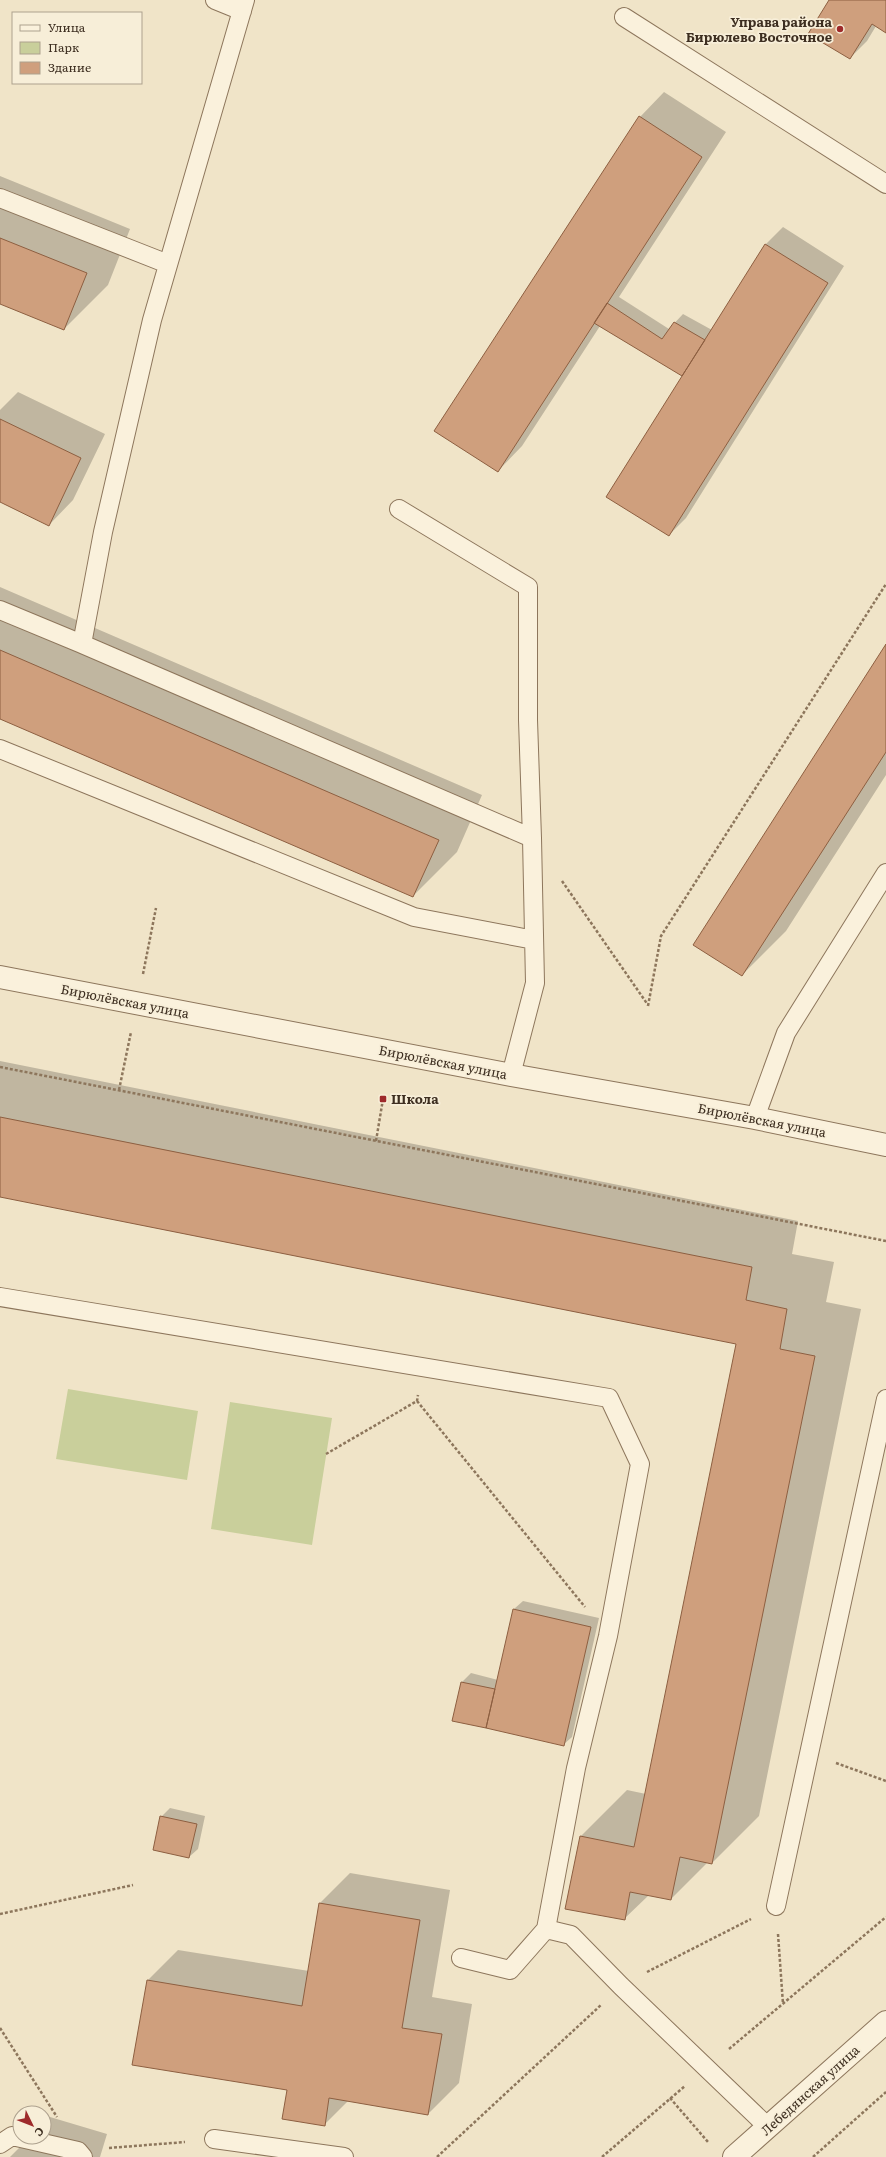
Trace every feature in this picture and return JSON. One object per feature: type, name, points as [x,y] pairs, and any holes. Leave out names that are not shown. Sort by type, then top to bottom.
[{"type":"street","name":"Бирюлёвская улица","points":[[0,977],[512,1075],[755,1118],[886,1145]]},
{"type":"street","name":"Лебедянская улица","points":[[734,2157],[886,2022]]},
{"type":"lane","points":[[82,644],[103,532],[152,320],[243,6],[215,0]]},
{"type":"lane","points":[[624,17],[886,184]]},
{"type":"lane","points":[[0,198],[168,264]]},
{"type":"lane","points":[[399,510],[528,587],[528,720],[535,983],[512,1075]]},
{"type":"lane","points":[[0,610],[532,838]]},
{"type":"lane","points":[[0,749],[414,917],[534,940]]},
{"type":"lane","points":[[755,1118],[786,1033],[886,873]]},
{"type":"lane","points":[[0,1297],[608,1398],[640,1464],[608,1636],[576,1768],[546,1928],[510,1970],[461,1958]]},
{"type":"lane","points":[[776,1906],[886,1400]]},
{"type":"lane","points":[[546,1928],[571,1935],[620,1986],[768,2128]]},
{"type":"lane","points":[[0,2144],[12,2136],[81,2154]]},
{"type":"lane","points":[[214,2139],[344,2157]]},
{"type":"path","points":[[559,876],[648,1006],[660,936],[886,584]]},
{"type":"path","points":[[0,1067],[886,1241]]},
{"type":"path","points":[[376,1141],[383,1099]]},
{"type":"path","points":[[422,1367],[417,1401],[608,1636]]},
{"type":"path","points":[[326,1454],[417,1401]]},
{"type":"path","points":[[809,1754],[886,1781]]},
{"type":"path","points":[[0,1914],[133,1885]]},
{"type":"path","points":[[437,2157],[620,1986],[776,1906],[783,2004]]},
{"type":"path","points":[[602,2157],[886,1917]]},
{"type":"path","points":[[0,2028],[81,2154],[214,2139]]},
{"type":"path","points":[[813,2157],[886,2092]]},
{"type":"path","points":[[670,2098],[711,2145]]},
{"type":"green space","points":[[68,1389],[198,1411],[187,1480],[56,1459]]},
{"type":"green space","points":[[230,1402],[332,1418],[312,1545],[211,1529]]},
{"type":"building","name":"Управа района Бирюлево Восточное","points":[[829,0],[886,0],[886,33],[872,24],[850,59],[808,34]]},
{"type":"building","points":[[639,116],[702,157],[498,472],[434,431]]},
{"type":"building","points":[[0,238],[87,273],[64,330],[0,304]]},
{"type":"building","points":[[765,244],[828,283],[669,536],[606,497]]},
{"type":"building","points":[[607,303],[662,339],[674,322],[705,340],[682,376],[594,323]]},
{"type":"building","points":[[0,419],[81,458],[49,526],[0,502]]},
{"type":"building","points":[[886,644],[886,752],[742,976],[693,945]]},
{"type":"building","points":[[0,650],[439,840],[413,897],[0,719]]},
{"type":"building","points":[[0,1117],[752,1267],[746,1300],[787,1309],[780,1349],[815,1356],[712,1864],[680,1857],[671,1900],[630,1892],[625,1920],[565,1909],[580,1836],[634,1847],[736,1344],[0,1197]]},
{"type":"building","points":[[513,1609],[591,1627],[564,1746],[486,1728]]},
{"type":"building","points":[[461,1682],[495,1689],[486,1728],[452,1721]]},
{"type":"building","points":[[160,1816],[197,1824],[189,1858],[153,1850]]},
{"type":"building","points":[[319,1903],[420,1920],[402,2028],[442,2034],[428,2115],[329,2098],[325,2126],[282,2119],[287,2090],[132,2065],[147,1980],[302,2006]]},
{"type":"place","name":"Управа района Бирюлево Восточное","points":[[840,29]]},
{"type":"place","name":"Школа","points":[[383,1099]]}]
